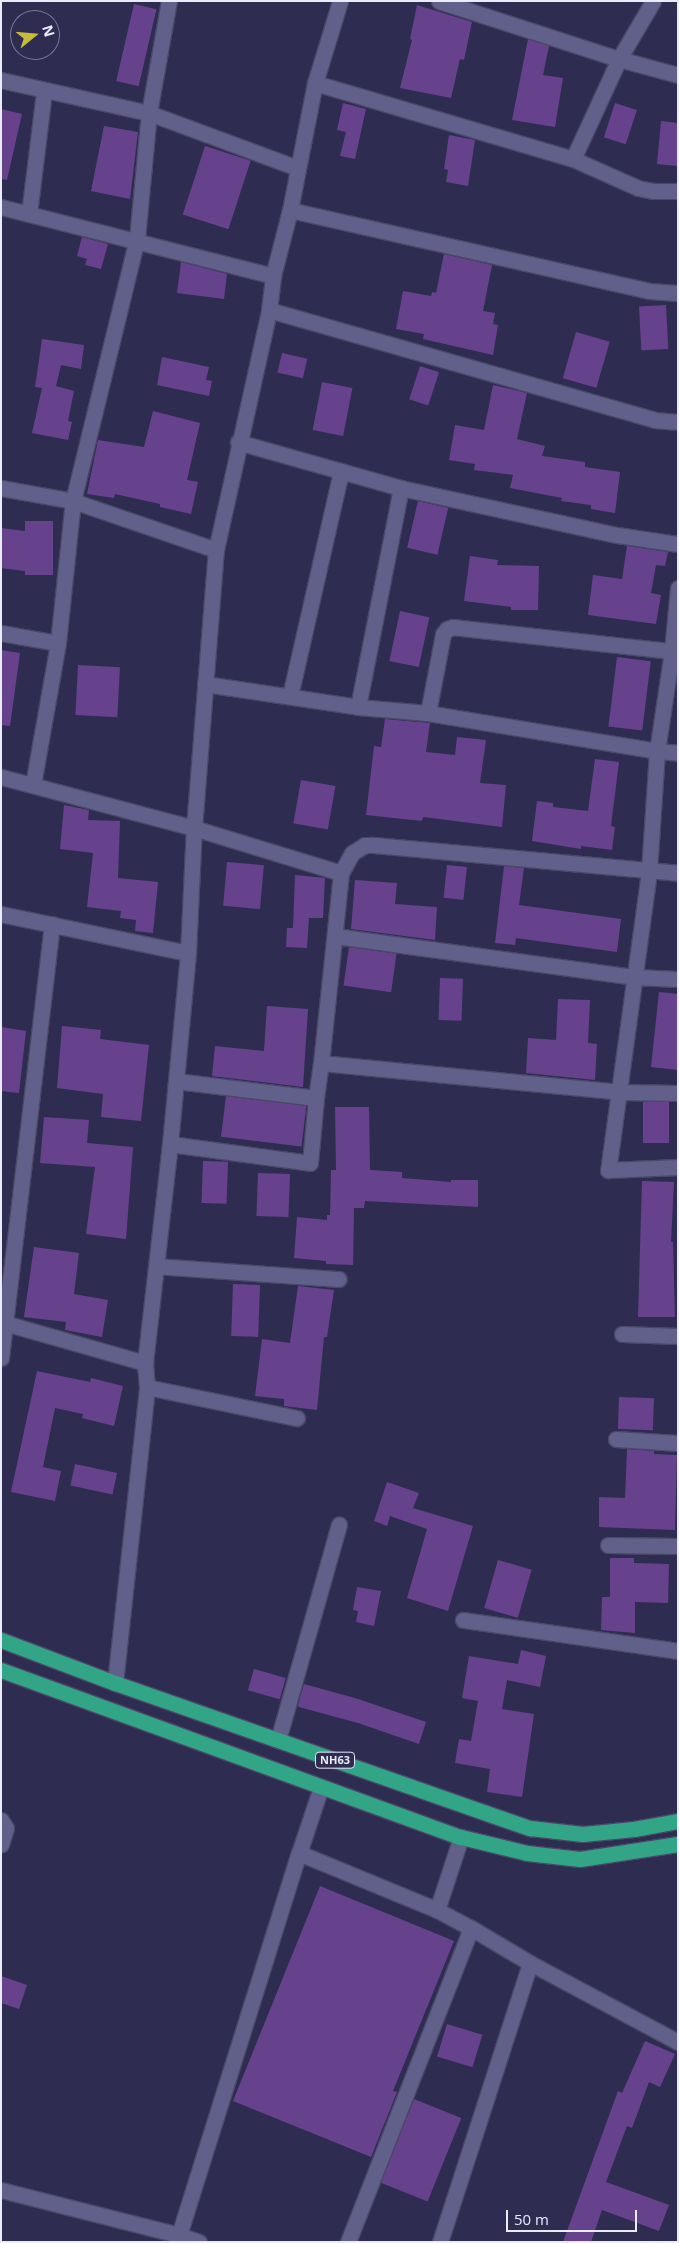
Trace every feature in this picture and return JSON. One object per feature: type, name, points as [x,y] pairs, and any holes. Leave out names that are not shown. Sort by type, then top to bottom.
[{"type":"highway","name":"NH63","points":[[1,1640],[115,1684],[530,1828],[583,1834],[634,1829],[678,1821]]},
{"type":"highway","name":"NH63","points":[[1,1670],[112,1708],[461,1838],[527,1853],[580,1859],[678,1844]]},
{"type":"street","points":[[33,785],[58,643],[73,501],[136,240],[149,113],[169,1]]},
{"type":"street","points":[[115,1684],[147,1387],[145,1363],[170,1144],[188,953],[194,828],[216,550],[238,442],[269,310],[273,276],[290,210],[315,83],[340,1]]},
{"type":"street","points":[[439,1],[619,59],[678,75]]},
{"type":"street","points":[[573,159],[619,59],[653,1]]},
{"type":"street","points":[[1,80],[149,113],[298,168]]},
{"type":"street","points":[[315,83],[573,159],[638,188],[654,191],[678,191]]},
{"type":"street","points":[[29,214],[44,91]]},
{"type":"street","points":[[1,207],[273,276]]},
{"type":"street","points":[[290,210],[649,291],[678,293]]},
{"type":"street","points":[[269,310],[654,420],[678,422]]},
{"type":"street","points":[[238,442],[400,488],[618,535],[678,544]]},
{"type":"street","points":[[290,696],[341,471]]},
{"type":"street","points":[[1,488],[73,501],[216,550]]},
{"type":"street","points":[[358,707],[400,488]]},
{"type":"street","points":[[678,588],[675,652],[656,751],[649,872],[621,1092],[608,1170],[678,1167]]},
{"type":"street","points":[[428,712],[443,634],[452,627],[675,652]]},
{"type":"street","points":[[1,633],[58,643]]},
{"type":"street","points":[[205,684],[358,707],[428,712],[656,751],[678,753]]},
{"type":"street","points":[[1,777],[194,828],[341,873]]},
{"type":"street","points":[[170,1144],[310,1163],[341,873],[352,852],[365,845],[649,872],[678,873]]},
{"type":"street","points":[[1,914],[188,953]]},
{"type":"street","points":[[1,1358],[52,924]]},
{"type":"street","points":[[335,936],[635,976],[678,979]]},
{"type":"street","points":[[321,1063],[621,1092],[678,1093]]},
{"type":"street","points":[[176,1081],[316,1098]]},
{"type":"street","points":[[156,1266],[339,1279]]},
{"type":"street","points":[[4,1323],[145,1363]]},
{"type":"street","points":[[622,1334],[678,1336]]},
{"type":"street","points":[[147,1387],[297,1418]]},
{"type":"street","points":[[616,1438],[678,1443]]},
{"type":"street","points":[[278,1740],[339,1524]]},
{"type":"street","points":[[608,1545],[678,1546]]},
{"type":"street","points":[[463,1620],[678,1651]]},
{"type":"street","points":[[179,2235],[321,1787]]},
{"type":"street","points":[[1,1820],[6,1828],[1,1844]]},
{"type":"street","points":[[437,1910],[461,1838]]},
{"type":"street","points":[[299,1853],[437,1910],[471,1928],[530,1964],[678,2042]]},
{"type":"street","points":[[348,2242],[471,1928]]},
{"type":"street","points":[[440,2242],[530,1964]]},
{"type":"street","points":[[1,2190],[179,2235],[199,2242]]},
{"type":"building","points":[[134,4],[156,9],[139,86],[116,81]]},
{"type":"building","points":[[417,5],[472,22],[464,60],[460,59],[451,98],[400,88],[412,40],[410,39]]},
{"type":"building","points":[[528,39],[549,46],[543,75],[563,78],[555,127],[512,120]]},
{"type":"building","points":[[343,103],[366,109],[355,159],[340,156],[346,132],[337,130]]},
{"type":"building","points":[[615,103],[637,110],[626,144],[604,137]]},
{"type":"building","points":[[1,109],[22,114],[7,180],[1,179]]},
{"type":"building","points":[[661,121],[678,123],[678,166],[657,164]]},
{"type":"building","points":[[104,126],[138,132],[130,199],[91,191]]},
{"type":"building","points":[[449,135],[475,140],[468,186],[446,182],[448,170],[444,169]]},
{"type":"building","points":[[205,146],[251,161],[228,229],[183,214]]},
{"type":"building","points":[[82,237],[108,244],[101,269],[85,265],[87,259],[77,256]]},
{"type":"building","points":[[444,254],[492,265],[483,311],[495,313],[493,324],[498,325],[493,355],[423,339],[424,334],[396,329],[403,291],[431,296],[432,292],[436,293]]},
{"type":"building","points":[[181,262],[227,274],[224,299],[177,293]]},
{"type":"building","points":[[666,305],[668,349],[641,350],[639,306]]},
{"type":"building","points":[[576,332],[610,342],[596,388],[563,378]]},
{"type":"building","points":[[42,339],[84,345],[81,369],[61,365],[56,386],[74,391],[68,421],[72,422],[68,440],[32,433],[42,388],[35,387]]},
{"type":"building","points":[[282,353],[307,359],[303,378],[278,372]]},
{"type":"building","points":[[162,357],[209,367],[206,380],[212,381],[209,396],[157,385]]},
{"type":"building","points":[[420,366],[439,372],[428,405],[409,399]]},
{"type":"building","points":[[322,382],[352,388],[343,436],[313,430]]},
{"type":"building","points":[[493,385],[527,393],[517,439],[545,446],[542,456],[585,462],[585,467],[620,472],[615,513],[591,509],[591,505],[561,501],[562,498],[510,488],[513,475],[474,470],[475,464],[449,460],[455,425],[484,430]]},
{"type":"building","points":[[153,411],[200,423],[187,480],[198,482],[191,514],[160,507],[160,504],[115,494],[114,498],[87,494],[98,440],[144,447]]},
{"type":"building","points":[[418,501],[448,508],[437,555],[407,548]]},
{"type":"building","points":[[25,521],[53,521],[53,575],[25,575],[25,571],[1,568],[1,528],[25,531]]},
{"type":"building","points":[[627,546],[668,552],[665,566],[656,565],[651,593],[661,595],[656,624],[588,615],[593,575],[622,579]]},
{"type":"building","points":[[470,556],[498,560],[497,565],[539,566],[538,610],[511,610],[511,607],[464,601]]},
{"type":"building","points":[[400,611],[429,617],[419,667],[389,661]]},
{"type":"building","points":[[1,650],[20,653],[10,726],[1,725]]},
{"type":"building","points":[[617,657],[651,661],[642,731],[608,726]]},
{"type":"building","points":[[78,665],[120,667],[117,717],[75,715]]},
{"type":"building","points":[[385,719],[430,723],[426,752],[455,755],[457,737],[486,740],[480,783],[506,785],[502,827],[423,817],[422,821],[366,815],[374,746],[381,747]]},
{"type":"building","points":[[595,759],[619,762],[611,826],[615,827],[612,850],[581,846],[581,849],[532,841],[537,801],[553,803],[553,807],[588,811]]},
{"type":"building","points":[[301,780],[335,786],[328,829],[293,823]]},
{"type":"building","points":[[64,805],[89,810],[88,820],[120,821],[118,878],[158,882],[153,933],[135,931],[136,920],[120,918],[121,911],[87,907],[93,853],[60,849]]},
{"type":"building","points":[[227,862],[264,865],[260,909],[223,906]]},
{"type":"building","points":[[447,865],[467,867],[463,900],[444,898]]},
{"type":"building","points":[[504,866],[524,868],[519,905],[621,919],[617,952],[516,938],[515,945],[495,943]]},
{"type":"building","points":[[295,875],[325,878],[323,918],[309,918],[307,948],[286,947],[287,928],[293,928]]},
{"type":"building","points":[[355,880],[397,883],[395,904],[437,907],[435,940],[351,929]]},
{"type":"building","points":[[349,947],[397,954],[391,992],[344,986]]},
{"type":"building","points":[[440,978],[463,979],[462,1021],[439,1020]]},
{"type":"building","points":[[659,992],[678,994],[678,1070],[651,1067]]},
{"type":"building","points":[[558,999],[590,1000],[588,1043],[597,1044],[595,1080],[526,1073],[528,1038],[556,1040]]},
{"type":"building","points":[[267,1006],[308,1009],[303,1087],[212,1076],[215,1046],[264,1051]]},
{"type":"building","points":[[62,1026],[101,1030],[100,1039],[149,1045],[141,1121],[101,1117],[103,1094],[57,1088]]},
{"type":"building","points":[[1,1027],[26,1031],[19,1093],[1,1091]]},
{"type":"building","points":[[226,1096],[306,1106],[301,1147],[221,1137]]},
{"type":"building","points":[[643,1102],[669,1102],[669,1143],[643,1143]]},
{"type":"building","points":[[335,1107],[369,1107],[370,1170],[402,1172],[402,1178],[451,1182],[451,1180],[478,1180],[478,1207],[365,1201],[364,1208],[354,1208],[353,1265],[326,1264],[326,1261],[294,1258],[297,1217],[327,1220],[327,1215],[330,1215],[331,1170],[336,1170]]},
{"type":"building","points":[[44,1117],[89,1120],[87,1143],[133,1147],[126,1239],[86,1234],[95,1167],[40,1163]]},
{"type":"building","points":[[203,1161],[228,1162],[227,1204],[202,1203]]},
{"type":"building","points":[[258,1173],[290,1174],[288,1217],[256,1216]]},
{"type":"building","points":[[642,1181],[674,1182],[671,1242],[673,1242],[675,1317],[638,1317]]},
{"type":"building","points":[[34,1247],[79,1253],[74,1294],[108,1300],[102,1337],[65,1330],[66,1322],[24,1317]]},
{"type":"building","points":[[233,1284],[260,1285],[258,1337],[231,1336]]},
{"type":"building","points":[[298,1286],[334,1290],[327,1337],[324,1337],[317,1410],[284,1406],[284,1399],[255,1396],[262,1339],[290,1343]]},
{"type":"building","points":[[37,1371],[90,1382],[91,1378],[123,1386],[114,1426],[82,1418],[83,1414],[55,1408],[43,1467],[61,1471],[55,1501],[11,1492]]},
{"type":"building","points":[[619,1397],[654,1398],[653,1430],[618,1429]]},
{"type":"building","points":[[627,1449],[654,1451],[654,1454],[677,1455],[675,1530],[599,1527],[599,1497],[625,1498]]},
{"type":"building","points":[[75,1464],[117,1473],[112,1494],[70,1486]]},
{"type":"building","points":[[387,1482],[419,1493],[413,1508],[473,1526],[448,1611],[407,1598],[427,1529],[390,1516],[387,1526],[374,1521]]},
{"type":"building","points":[[610,1558],[634,1558],[634,1563],[669,1564],[668,1603],[635,1602],[635,1633],[601,1630],[602,1597],[610,1597]]},
{"type":"building","points":[[498,1560],[532,1570],[518,1618],[484,1608]]},
{"type":"building","points":[[357,1587],[381,1591],[374,1626],[356,1622],[358,1611],[353,1610]]},
{"type":"building","points":[[521,1650],[546,1656],[540,1687],[507,1680],[502,1709],[534,1714],[522,1797],[487,1792],[490,1769],[455,1763],[459,1739],[471,1741],[478,1701],[462,1698],[469,1656],[518,1664]]},
{"type":"building","points":[[254,1669],[286,1678],[280,1699],[248,1690]]},
{"type":"building","points":[[304,1684],[355,1698],[426,1722],[419,1744],[358,1723],[299,1707]]},
{"type":"building","points":[[320,1886],[454,1941],[393,2091],[397,2092],[371,2157],[233,2101]]},
{"type":"building","points":[[1,1976],[27,1985],[19,2009],[1,2003]]},
{"type":"building","points":[[447,2024],[482,2035],[472,2067],[437,2057]]},
{"type":"building","points":[[645,2041],[675,2054],[660,2087],[649,2082],[632,2128],[627,2126],[606,2182],[669,2205],[659,2231],[602,2210],[591,2242],[563,2242],[618,2091],[622,2093]]},
{"type":"building","points":[[414,2099],[461,2118],[428,2202],[380,2182]]}]
